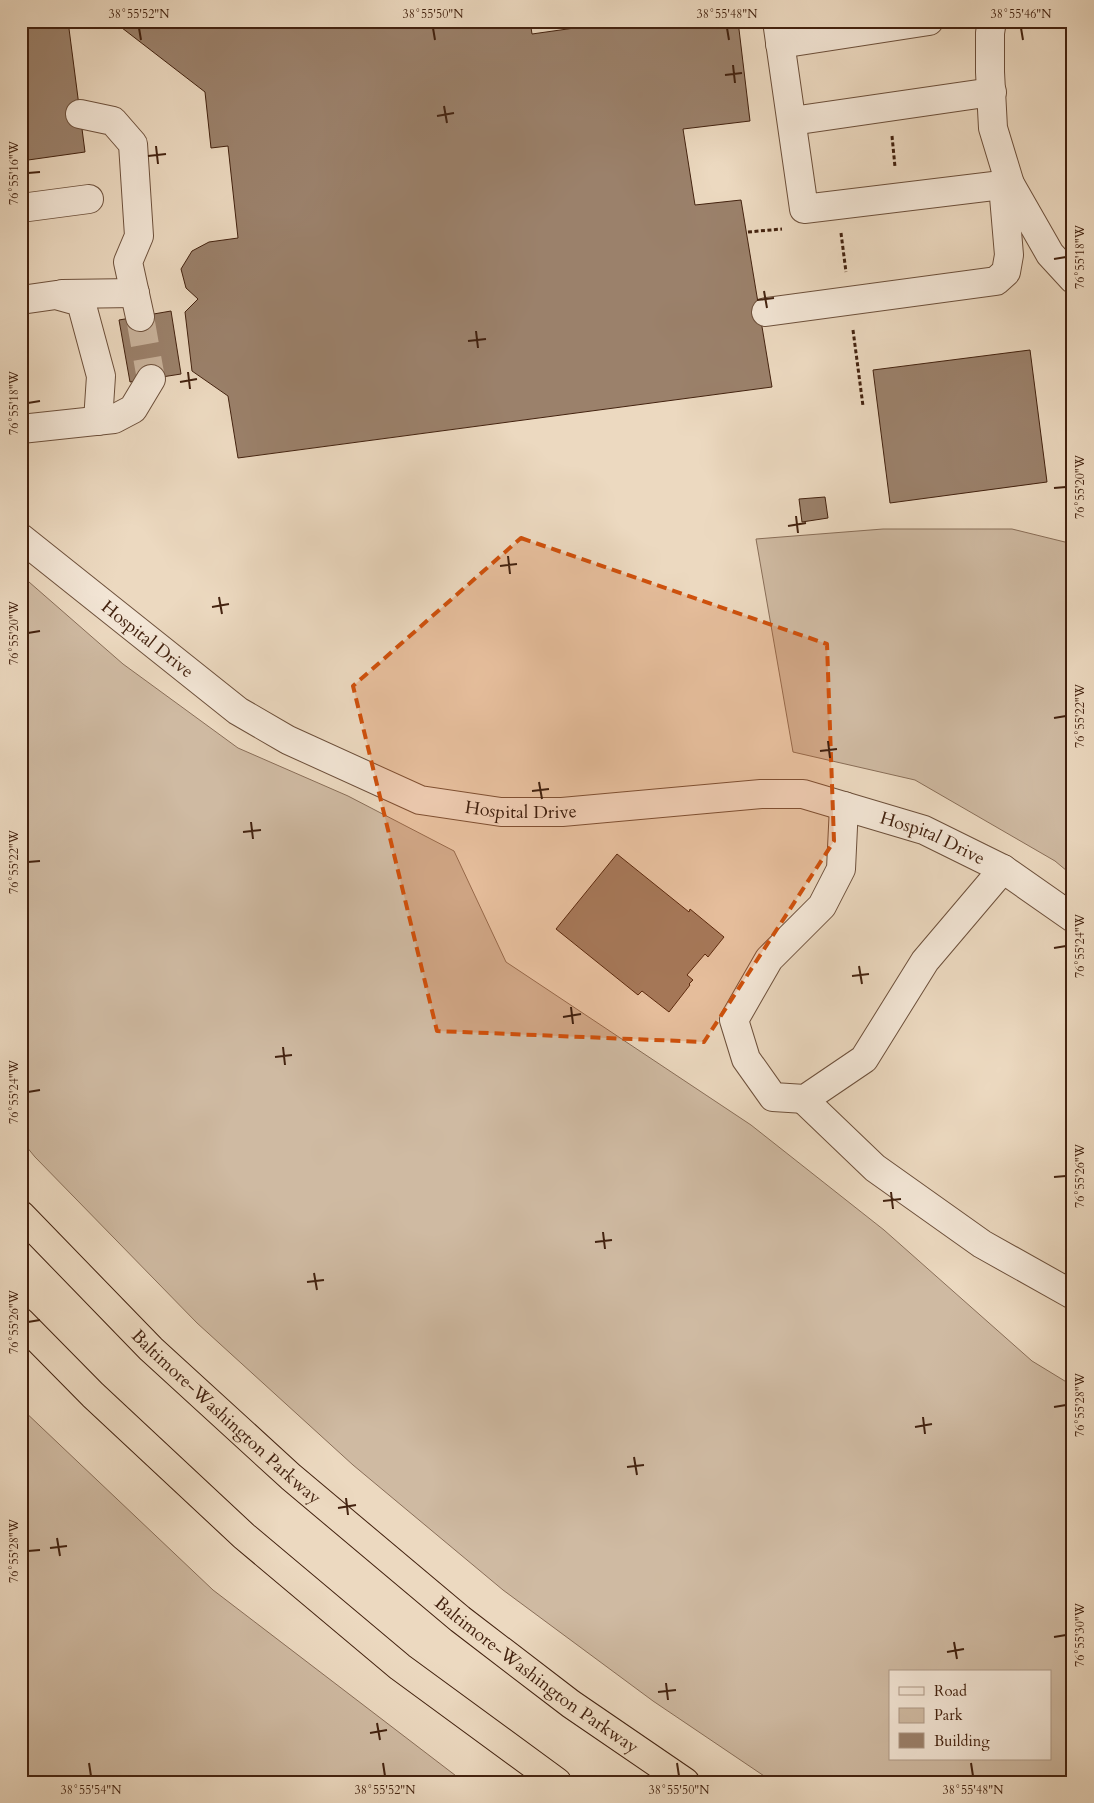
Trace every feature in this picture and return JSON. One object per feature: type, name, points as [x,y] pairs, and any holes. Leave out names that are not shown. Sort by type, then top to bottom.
[{"type":"highway","name":"Baltimore-Washington Parkway","points":[[21,1216],[151,1349],[291,1477],[468,1625],[571,1704],[685,1782]]},
{"type":"highway","points":[[21,1322],[93,1395],[244,1536],[400,1667],[557,1782]]},
{"type":"street","points":[[929,21],[779,33],[804,209],[1006,185]]},
{"type":"street","points":[[766,312],[996,282],[1006,272],[1008,255],[1006,185],[993,128],[990,33],[992,21]]},
{"type":"street","points":[[792,121],[992,92]]},
{"type":"street","points":[[21,300],[56,295],[137,305],[128,262],[139,236],[133,144],[113,121],[80,114]]},
{"type":"street","points":[[1006,185],[1050,254],[1073,279]]},
{"type":"street","points":[[21,208],[89,199]]},
{"type":"street","points":[[56,295],[82,302],[101,376],[98,420]]},
{"type":"street","points":[[21,428],[114,419],[133,408],[151,379]]},
{"type":"street","name":"Hospital Drive","points":[[21,538],[238,711],[288,740],[420,800],[501,812],[562,812],[752,795],[803,794],[924,830],[1003,869],[1073,918]]},
{"type":"street","points":[[844,806],[841,869],[822,906],[769,959],[734,1020],[746,1059],[773,1097],[803,1099],[864,1059],[925,961],[1003,869]]},
{"type":"street","points":[[803,1099],[875,1168],[982,1244],[1073,1295]]},
{"type":"path","points":[[889,106],[899,197]]},
{"type":"path","points":[[748,232],[784,229]]},
{"type":"highlighted area","points":[[521,538],[827,644],[834,841],[704,1042],[437,1031],[353,686]]},
{"type":"green space","points":[[883,529],[1012,529],[1073,544],[1073,876],[1055,861],[915,780],[793,752],[756,539]]},
{"type":"green space","points":[[21,575],[123,664],[238,748],[348,796],[454,851],[506,962],[751,1125],[884,1230],[1032,1361],[1073,1386],[1073,1782],[773,1782],[653,1701],[503,1590],[353,1465],[197,1323],[35,1157],[21,1140]]},
{"type":"green space","points":[[21,1408],[213,1590],[464,1782],[21,1782]]},
{"type":"building","points":[[21,21],[68,21],[85,152],[21,161]]},
{"type":"building","points":[[113,21],[530,21],[532,34],[624,21],[738,21],[750,121],[683,129],[695,205],[741,200],[772,387],[238,458],[228,396],[192,371],[185,312],[198,299],[186,288],[181,269],[192,251],[209,242],[238,238],[228,146],[211,148],[205,92]]},
{"type":"building","points":[[171,311],[181,374],[130,382],[119,320]]},
{"type":"building","points":[[1030,350],[1047,482],[890,503],[873,370]]},
{"type":"building","points":[[825,497],[828,518],[802,522],[799,499]]},
{"type":"building","points":[[617,854],[689,912],[690,909],[724,937],[708,957],[705,954],[687,975],[693,980],[669,1012],[642,991],[638,995],[556,929]]},
{"type":"tunnel","points":[[140,317],[151,379]]}]
